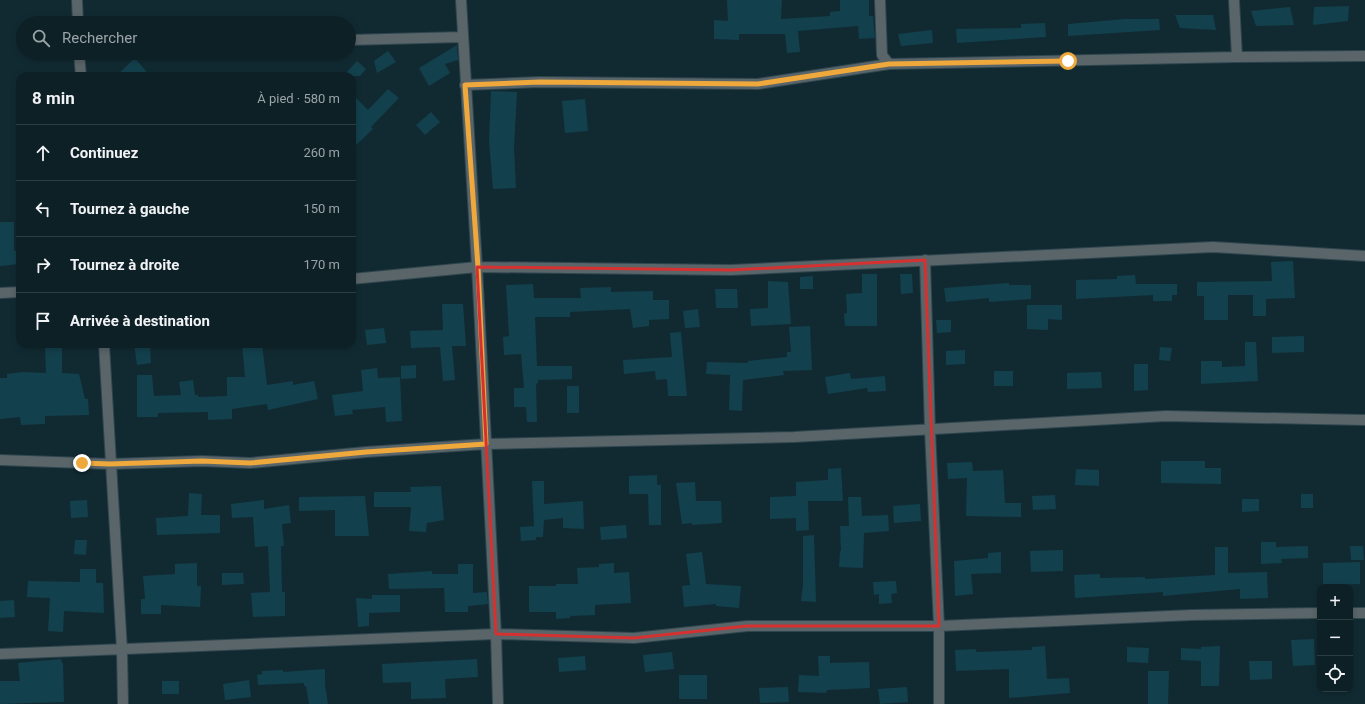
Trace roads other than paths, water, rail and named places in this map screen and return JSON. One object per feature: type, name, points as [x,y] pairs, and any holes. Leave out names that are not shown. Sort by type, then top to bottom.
[{"type":"street","points":[[77,0],[78,16]]},
{"type":"street","points":[[460,0],[478,267],[496,634],[498,704]]},
{"type":"street","points":[[880,0],[882,55],[889,64]]},
{"type":"street","points":[[1234,0],[1238,57]]},
{"type":"street","points":[[356,40],[462,37]]},
{"type":"street","points":[[465,85],[540,82],[758,84],[889,64],[1365,56]]},
{"type":"street","points":[[79,60],[80,72]]},
{"type":"street","points":[[356,279],[478,267],[731,270],[1213,247],[1365,256]]},
{"type":"street","points":[[925,260],[930,430],[939,626],[939,704]]},
{"type":"street","points":[[0,294],[16,292]]},
{"type":"street","points":[[104,348],[122,650],[123,704]]},
{"type":"street","points":[[0,460],[110,464],[202,461],[250,463],[366,452],[486,444],[794,437],[1166,416],[1365,420]]},
{"type":"street","points":[[0,654],[496,634],[634,638],[747,626],[939,626],[1192,615],[1317,613]]},
{"type":"street","points":[[1353,613],[1365,613]]}]
